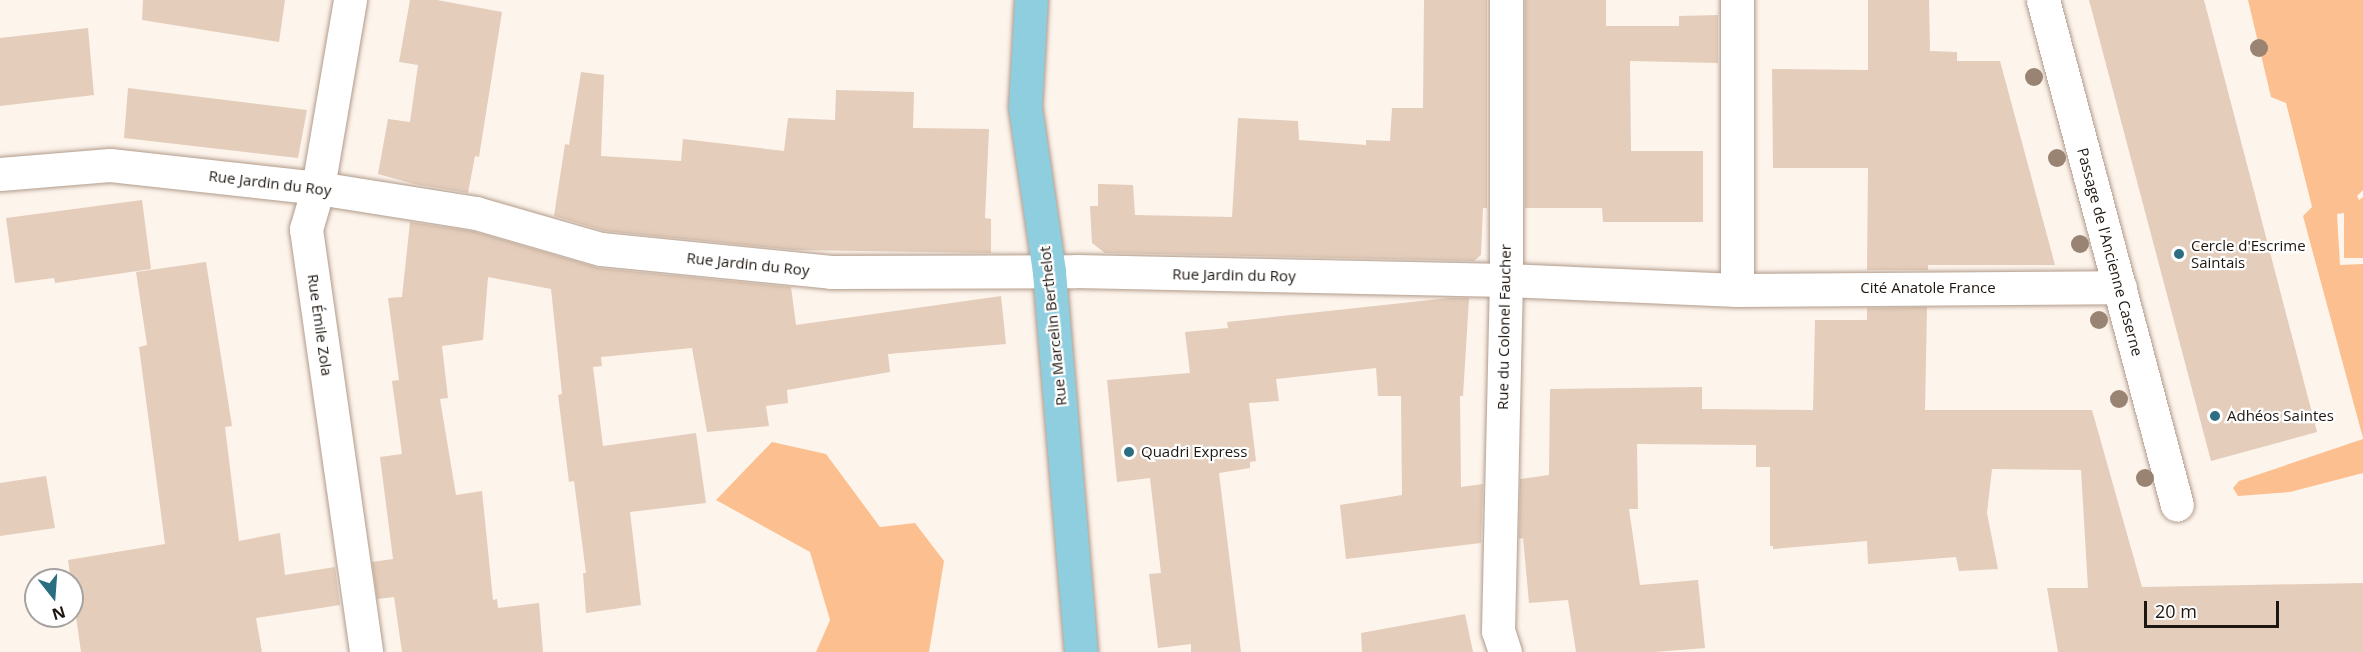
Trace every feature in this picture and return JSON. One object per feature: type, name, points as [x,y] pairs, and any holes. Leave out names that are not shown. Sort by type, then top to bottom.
[{"type":"main road","name":"Rue Marcelin Berthelot","points":[[1031,0],[1025,107],[1049,272],[1082,652]]},
{"type":"street","name":"Rue Émile Zola","points":[[350,0],[318,188],[306,229],[366,652]]},
{"type":"street","name":"Rue du Colonel Faucher","points":[[1505,652],[1498,630],[1506,280],[1506,0]]},
{"type":"street","points":[[1737,0],[1737,290]]},
{"type":"street","name":"Passage de l'Ancienne Caserne","points":[[2043,0],[2177,505]]},
{"type":"street","name":"Rue Jardin du Roy","points":[[0,174],[110,165],[318,188],[476,213],[602,249],[831,272],[1049,272],[1506,280]]},
{"type":"street","name":"Cité Anatole France","points":[[1506,280],[1737,290],[2120,287]]},
{"type":"shaded area","points":[[2248,0],[2363,0],[2363,190],[2357,196],[2359,200],[2363,197],[2363,258],[2344,258],[2344,213],[2337,214],[2340,265],[2363,264],[2363,438],[2303,216],[2312,207],[2286,103],[2271,97]]},
{"type":"shaded area","points":[[2363,439],[2363,473],[2290,492],[2238,496],[2233,488],[2239,481]]},
{"type":"shaded area","points":[[772,442],[826,454],[880,527],[915,523],[944,561],[929,652],[816,652],[830,620],[810,552],[716,500]]},
{"type":"building","points":[[143,0],[285,0],[279,42],[142,20]]},
{"type":"building","points":[[410,0],[437,0],[502,12],[479,157],[475,156],[468,193],[414,184],[378,174],[388,119],[410,122],[418,65],[399,62]]},
{"type":"building","points":[[1424,0],[1487,0],[1487,208],[1483,208],[1481,255],[1474,261],[1105,253],[1092,243],[1090,206],[1098,206],[1098,184],[1133,185],[1135,215],[1232,217],[1238,118],[1298,121],[1299,140],[1366,145],[1366,140],[1390,141],[1392,108],[1423,108]]},
{"type":"building","points":[[1525,0],[1606,0],[1606,26],[1679,26],[1679,16],[1718,15],[1718,63],[1630,61],[1631,151],[1703,151],[1703,222],[1603,222],[1602,208],[1525,208]]},
{"type":"building","points":[[1868,0],[1929,0],[1930,51],[1957,52],[1957,61],[2000,61],[2055,265],[1928,265],[1928,270],[1867,270],[1868,168],[1773,168],[1772,69],[1868,70]]},
{"type":"building","points":[[2089,0],[2204,0],[2317,432],[2211,461]]},
{"type":"building","points":[[88,28],[94,95],[0,106],[0,38]]},
{"type":"building","points":[[581,72],[604,75],[601,156],[681,161],[683,139],[784,151],[788,118],[835,120],[836,90],[914,92],[913,128],[989,129],[985,218],[991,219],[991,253],[795,250],[605,231],[554,216],[565,144],[569,145]]},
{"type":"building","points":[[128,88],[307,110],[298,158],[124,138]]},
{"type":"building","points":[[142,200],[151,269],[55,283],[54,278],[15,283],[6,218]]},
{"type":"building","points":[[410,222],[472,231],[599,268],[791,287],[796,325],[1001,296],[1006,344],[888,354],[890,372],[787,390],[788,403],[766,406],[769,426],[707,432],[692,348],[601,357],[602,366],[593,367],[603,446],[696,433],[706,503],[630,512],[641,605],[586,613],[583,573],[586,573],[574,481],[569,482],[558,395],[562,394],[551,289],[488,277],[483,340],[442,346],[448,398],[440,399],[456,495],[482,491],[493,600],[497,599],[498,608],[539,603],[543,652],[402,652],[394,597],[377,599],[372,562],[393,559],[380,457],[402,454],[392,381],[399,380],[388,298],[402,297]]},
{"type":"building","points":[[206,262],[232,426],[225,427],[239,541],[280,533],[285,575],[335,567],[340,605],[256,618],[262,652],[81,652],[78,628],[84,628],[84,568],[69,568],[68,560],[165,544],[139,347],[147,345],[136,272]]},
{"type":"building","points":[[1449,298],[1469,298],[1463,396],[1460,396],[1461,487],[1483,484],[1481,543],[1346,559],[1340,505],[1402,495],[1401,396],[1378,396],[1376,368],[1276,379],[1279,401],[1249,403],[1256,461],[1250,462],[1250,468],[1219,473],[1241,652],[1191,652],[1191,644],[1158,648],[1149,574],[1161,573],[1150,478],[1117,482],[1107,380],[1190,373],[1185,332],[1228,328],[1227,322]]},
{"type":"building","points":[[1927,307],[1925,410],[2092,410],[2142,587],[2363,583],[2363,652],[2058,652],[2047,588],[2088,588],[2081,470],[1992,469],[1987,513],[1998,569],[1959,571],[1956,557],[1868,564],[1867,541],[1773,549],[1773,546],[1770,546],[1770,467],[1756,467],[1756,445],[1637,444],[1638,509],[1629,509],[1640,585],[1698,580],[1705,648],[1655,652],[1576,652],[1568,600],[1529,603],[1523,538],[1519,539],[1520,479],[1549,475],[1550,389],[1702,387],[1702,409],[1813,410],[1815,320],[1867,320],[1867,308]]},
{"type":"building","points":[[46,476],[55,528],[0,536],[0,483]]},
{"type":"building","points":[[1465,614],[1473,652],[1362,652],[1361,633]]},
{"type":"place","name":"Cercle d'Escrime Saintais","points":[[2179,254]]},
{"type":"place","name":"Adhéos Saintes","points":[[2215,416]]},
{"type":"place","name":"Quadri Express","points":[[1129,452]]}]
